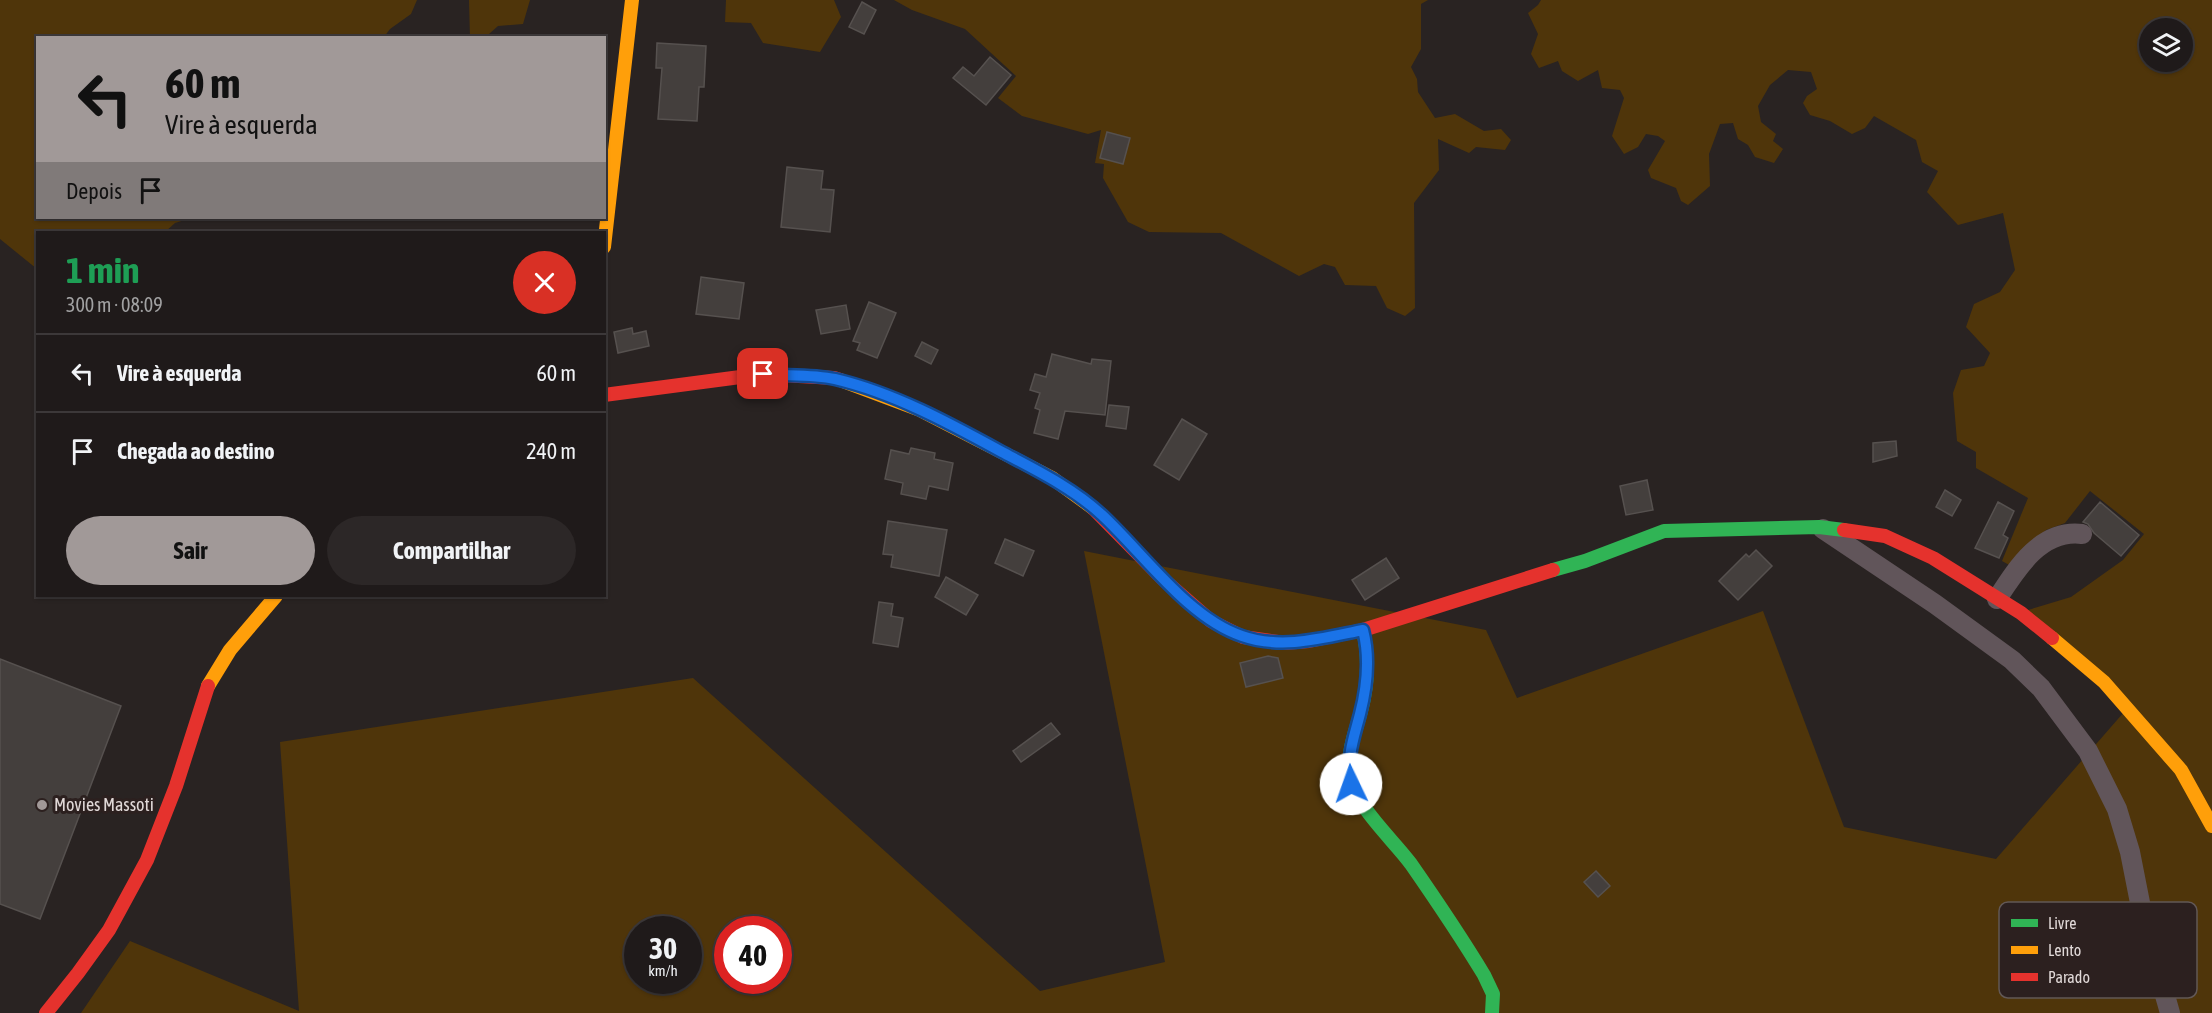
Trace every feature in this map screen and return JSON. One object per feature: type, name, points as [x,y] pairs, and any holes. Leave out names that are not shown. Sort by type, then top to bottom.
[{"type":"street","points":[[606,231],[632,0]]},
{"type":"street","points":[[606,395],[763,374],[834,378],[881,394],[920,410],[1052,478],[1100,513],[1163,579],[1211,621],[1243,637],[1285,643],[1309,641],[1363,630],[1514,581],[1585,561],[1664,531],[1819,527],[1886,536],[1933,558],[2021,613],[2104,682],[2181,770],[2212,826]]},
{"type":"street","points":[[1819,527],[1962,622],[2012,660],[2041,688],[2088,751],[2117,809],[2130,852],[2140,902]]},
{"type":"street","points":[[1997,599],[2015,570],[2047,540],[2061,533],[2082,534]]},
{"type":"street","points":[[46,1013],[89,961],[141,871],[170,801],[207,688],[220,662],[241,634],[275,597]]},
{"type":"street","points":[[1363,630],[1367,644],[1366,685],[1352,740],[1349,768],[1351,784],[1364,805],[1407,858],[1435,898],[1487,980],[1494,1005],[1492,1013]]},
{"type":"street","points":[[2166,998],[2170,1013]]},
{"type":"shaded area","points":[[0,0],[417,0],[411,14],[390,29],[385,36],[36,36],[36,219],[188,219],[175,223],[166,231],[36,231],[36,268],[0,239]]},
{"type":"shaded area","points":[[469,0],[530,0],[523,24],[498,26],[488,36],[470,36]]},
{"type":"shaded area","points":[[726,0],[834,0],[841,17],[820,52],[763,43],[751,23],[725,22]]},
{"type":"shaded area","points":[[894,0],[1428,0],[1421,4],[1421,49],[1411,67],[1417,79],[1418,92],[1435,118],[1455,114],[1484,131],[1501,129],[1511,140],[1505,150],[1476,147],[1469,153],[1438,139],[1439,170],[1414,203],[1415,308],[1405,316],[1387,308],[1376,286],[1345,285],[1335,267],[1324,264],[1299,276],[1221,233],[1149,232],[1128,222],[1103,178],[1104,164],[1095,163],[1101,130],[1088,134],[1022,116],[998,98],[1016,76],[965,29],[912,10]]},
{"type":"shaded area","points":[[1541,0],[2212,0],[2212,1013],[81,1013],[130,941],[299,1011],[280,742],[693,678],[1040,991],[1165,962],[1084,551],[1486,630],[1517,698],[1763,611],[1844,827],[1996,859],[2131,704],[2025,611],[2071,597],[2123,560],[2144,534],[2090,491],[2065,523],[2046,530],[2011,566],[2002,561],[2028,498],[1976,468],[1976,452],[1957,441],[1953,393],[1961,370],[1984,366],[1990,353],[1966,327],[1974,304],[2000,292],[2015,270],[2003,213],[1958,225],[1927,192],[1938,171],[1922,162],[1916,140],[1874,116],[1865,128],[1852,134],[1830,121],[1810,115],[1803,103],[1807,96],[1817,89],[1811,72],[1788,70],[1770,85],[1758,106],[1761,122],[1776,134],[1773,141],[1783,149],[1774,163],[1755,157],[1748,145],[1738,139],[1733,123],[1720,124],[1709,154],[1710,186],[1688,205],[1681,201],[1676,188],[1651,178],[1648,170],[1665,141],[1658,136],[1646,134],[1638,147],[1624,154],[1612,136],[1624,98],[1620,90],[1602,88],[1598,70],[1578,81],[1562,71],[1558,61],[1539,68],[1531,54],[1538,34],[1528,13]]},
{"type":"building","points":[[862,2],[876,10],[864,34],[849,27]]},
{"type":"building","points":[[657,43],[706,46],[704,87],[699,87],[697,121],[658,119],[662,68],[656,68]]},
{"type":"building","points":[[990,57],[1011,75],[986,105],[953,78],[963,67],[974,76]]},
{"type":"building","points":[[1107,132],[1130,138],[1123,164],[1100,158]]},
{"type":"building","points":[[787,167],[823,171],[821,189],[834,190],[830,232],[781,227]]},
{"type":"building","points":[[701,277],[744,283],[739,319],[696,314]]},
{"type":"building","points":[[869,302],[896,313],[877,358],[857,350],[860,343],[853,341]]},
{"type":"building","points":[[846,305],[850,329],[821,334],[816,310]]},
{"type":"building","points":[[632,328],[633,334],[646,331],[649,346],[618,353],[614,332]]},
{"type":"building","points":[[922,342],[938,350],[931,364],[915,356]]},
{"type":"building","points":[[1052,354],[1091,364],[1092,359],[1111,361],[1105,415],[1065,411],[1058,439],[1034,433],[1040,410],[1035,408],[1040,393],[1030,390],[1035,374],[1046,377]]},
{"type":"building","points":[[1109,405],[1129,407],[1126,429],[1106,426]]},
{"type":"building","points":[[1182,419],[1207,434],[1179,480],[1154,465]]},
{"type":"building","points":[[1896,441],[1897,456],[1873,462],[1873,443]]},
{"type":"building","points":[[911,448],[935,453],[934,459],[953,463],[948,490],[929,486],[926,499],[901,494],[903,483],[885,479],[891,450],[909,454]]},
{"type":"building","points":[[1647,480],[1653,510],[1626,515],[1620,486]]},
{"type":"building","points":[[1945,490],[1961,500],[1952,516],[1936,507]]},
{"type":"building","points":[[1998,502],[2014,511],[2003,535],[2008,538],[1999,558],[1975,548]]},
{"type":"building","points":[[2100,502],[2139,535],[2121,556],[2094,533],[2088,524],[2083,522]]},
{"type":"building","points":[[888,521],[947,530],[939,576],[891,567],[893,555],[883,554]]},
{"type":"building","points":[[1005,539],[1034,551],[1023,576],[995,563]]},
{"type":"building","points":[[1756,550],[1772,566],[1738,600],[1719,581],[1746,554],[1749,557]]},
{"type":"building","points":[[1386,558],[1399,578],[1365,600],[1352,580]]},
{"type":"building","points":[[946,577],[978,595],[966,615],[935,597]]},
{"type":"building","points":[[879,602],[893,604],[891,616],[903,618],[898,647],[873,643]]},
{"type":"building","points":[[1268,656],[1278,658],[1283,678],[1246,687],[1240,663]]},
{"type":"building","name":"Movies Massoti","points":[[0,659],[121,706],[40,919],[0,904]]},
{"type":"building","points":[[1051,723],[1060,734],[1021,762],[1013,751]]},
{"type":"building","points":[[1596,871],[1610,886],[1598,897],[1584,882]]},
{"type":"traffic: fast","points":[[1553,570],[1585,561],[1664,531],[1819,527],[1844,530]]},
{"type":"traffic: fast","points":[[1363,630],[1367,661],[1366,681],[1350,755],[1351,782],[1364,807],[1411,864],[1484,975],[1493,994],[1492,1013]]},
{"type":"traffic: slow","points":[[606,231],[632,0]]},
{"type":"traffic: slow","points":[[840,380],[920,410],[1052,478],[1093,508]]},
{"type":"traffic: slow","points":[[208,686],[230,650],[275,597]]},
{"type":"traffic: slow","points":[[2052,638],[2104,682],[2181,770],[2212,826]]},
{"type":"traffic: jam","points":[[606,395],[763,374],[840,380]]},
{"type":"traffic: jam","points":[[1093,508],[1163,579],[1211,621],[1243,637],[1285,643],[1309,641],[1363,630],[1553,570]]},
{"type":"traffic: jam","points":[[1844,530],[1885,536],[1933,558],[2021,613],[2052,638]]},
{"type":"traffic: jam","points":[[46,1013],[109,930],[147,860],[176,786],[208,686]]},
{"type":"place","name":"Movies Massoti","points":[[42,805]]},
{"type":"route","points":[[763,374],[834,378],[881,394],[920,410],[1052,478],[1100,513],[1163,579],[1196,609],[1211,621],[1243,637],[1285,643],[1309,641],[1363,630],[1367,644],[1366,685],[1352,740],[1349,768],[1351,784]]}]
